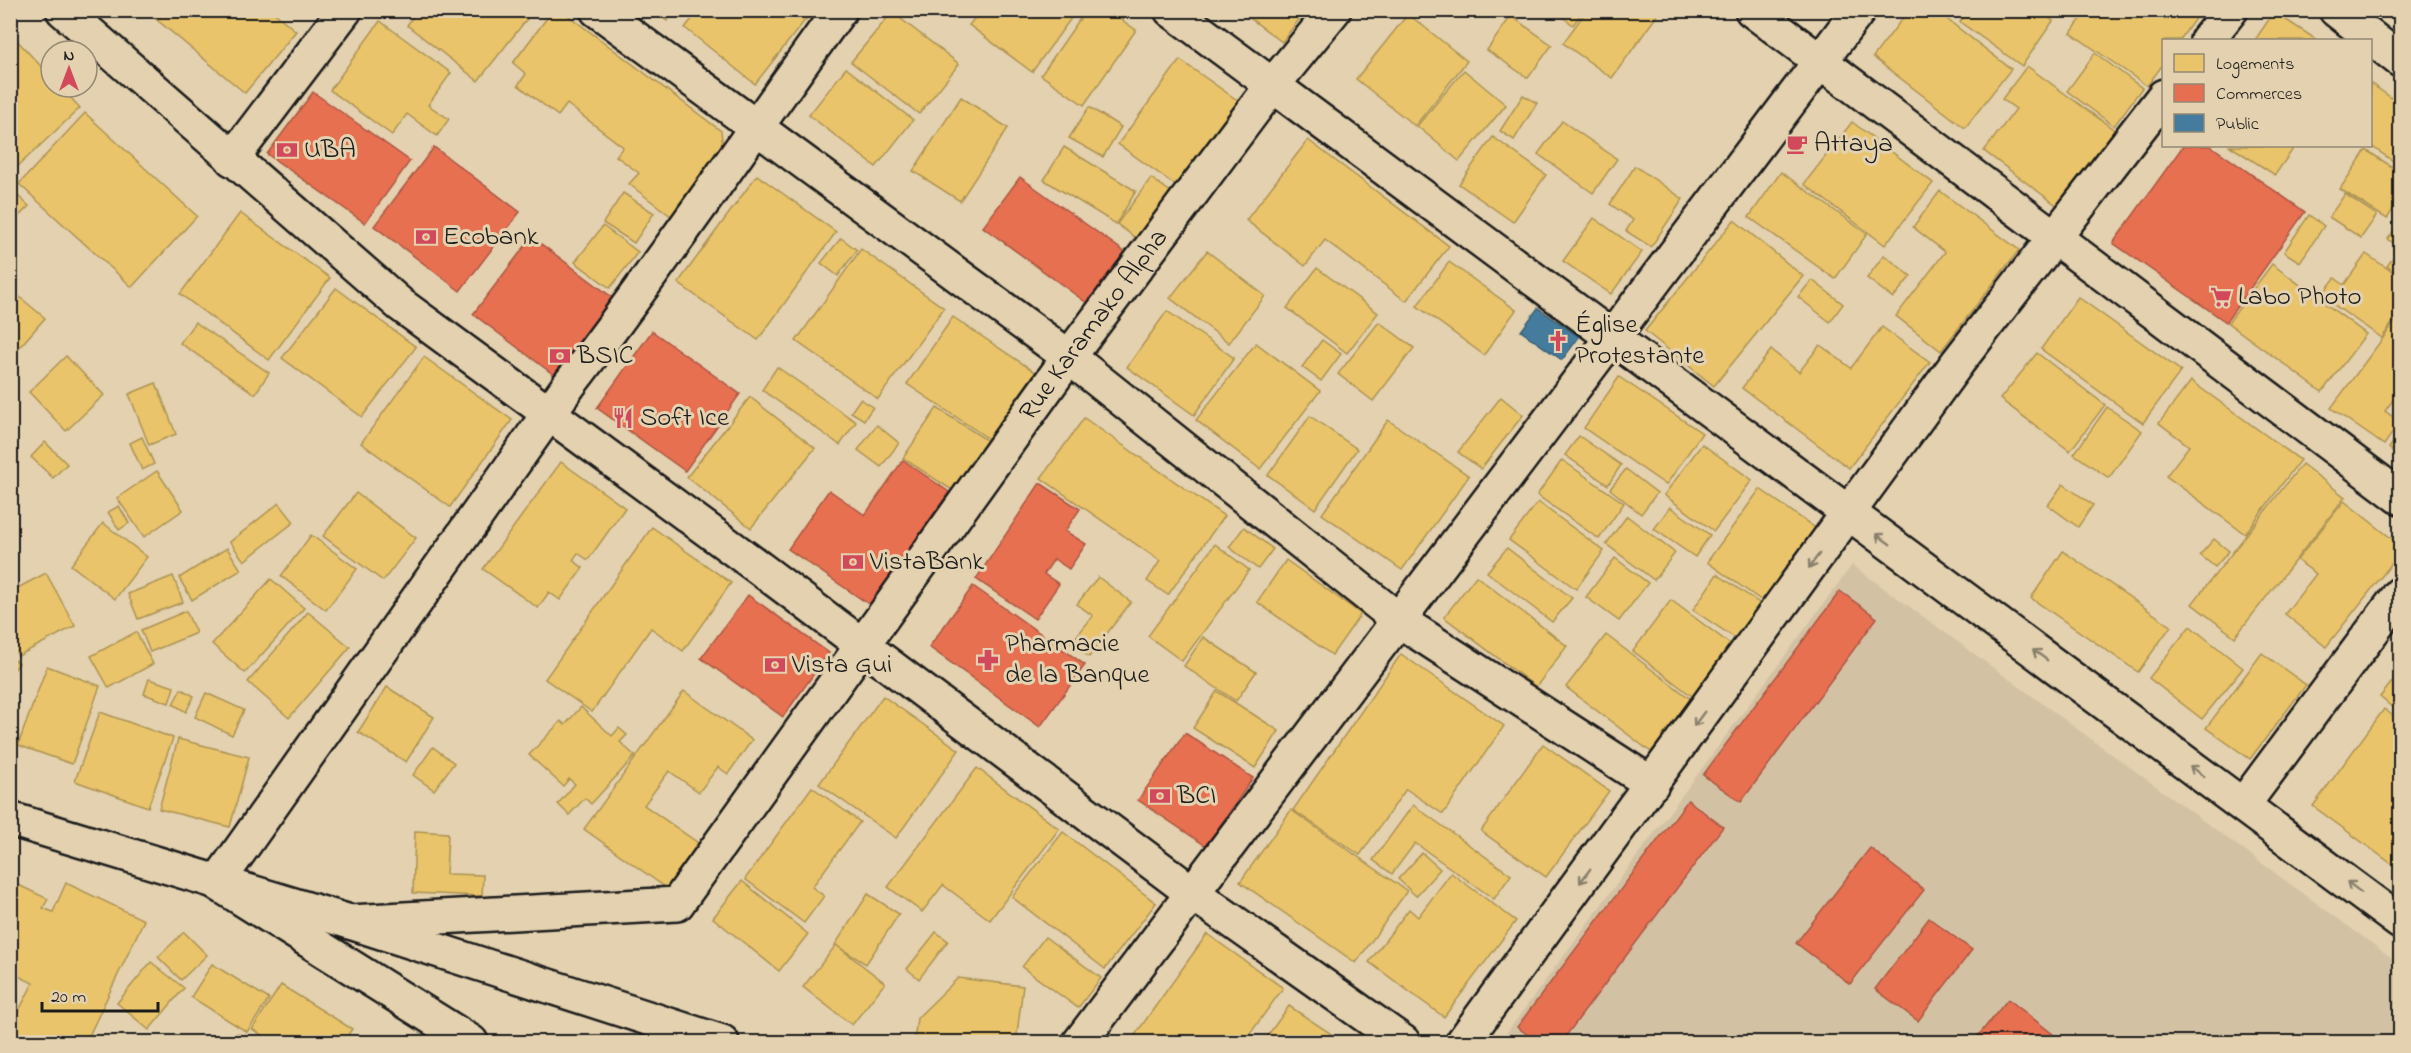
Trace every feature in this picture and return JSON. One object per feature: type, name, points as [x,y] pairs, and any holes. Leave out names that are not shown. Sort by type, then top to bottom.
[{"type":"street","points":[[63,10],[400,305],[865,646],[1194,894],[1403,1042]]},
{"type":"street","points":[[232,159],[345,10]]},
{"type":"street","points":[[597,10],[1069,357],[1400,621],[1652,784]]},
{"type":"street","points":[[217,883],[550,415],[569,385],[628,309],[755,126],[840,10]]},
{"type":"street","points":[[1171,10],[2400,922]]},
{"type":"street","name":"Rue Karamako Alpha","points":[[350,922],[677,904],[865,646],[1069,357],[1272,86],[1334,10]]},
{"type":"street","points":[[1752,10],[2400,497]]},
{"type":"street","points":[[1080,1042],[1194,894],[1859,10]]},
{"type":"street","points":[[2208,39],[2231,10]]},
{"type":"street","points":[[2336,10],[2400,60]]},
{"type":"street","points":[[1463,1042],[1848,513],[2053,237],[2162,97]]},
{"type":"street","points":[[2243,805],[2400,594]]},
{"type":"street","points":[[10,819],[350,922],[722,1042]]},
{"type":"street","points":[[217,883],[471,1042]]},
{"type":"shaded area","points":[[1852,565],[2400,964],[2400,1042],[1500,1042]]},
{"type":"building: Logements","points":[[145,10],[271,10],[296,31],[245,93]]},
{"type":"building: Logements","points":[[418,10],[534,10],[478,81],[407,25]]},
{"type":"building: Logements","points":[[553,10],[561,10],[721,131],[725,166],[681,224],[629,184],[639,173],[616,156],[623,147],[567,104],[558,116],[518,85],[526,74],[513,63]]},
{"type":"building: Logements","points":[[652,10],[675,10],[667,21]]},
{"type":"building: Logements","points":[[699,10],[813,10],[755,84],[685,28]]},
{"type":"building: Logements","points":[[981,10],[1077,10],[1032,72],[969,25]]},
{"type":"building: Logements","points":[[1086,10],[1107,10],[1136,30],[1084,105],[1041,75]]},
{"type":"building: Logements","points":[[1239,10],[1306,10],[1282,42]]},
{"type":"building: Logements","points":[[1554,10],[1584,10],[1573,25]]},
{"type":"building: Logements","points":[[1587,10],[1661,10],[1612,78],[1563,43]]},
{"type":"building: Logements","points":[[1909,10],[1935,10],[2011,69],[1965,128],[1873,57]]},
{"type":"building: Logements","points":[[1968,10],[2038,10],[2053,21],[2022,66],[1960,22]]},
{"type":"building: Logements","points":[[2087,10],[2201,10],[2181,39],[2162,39],[2162,66],[2147,86],[2071,33]]},
{"type":"building: Logements","points":[[892,12],[959,64],[919,114],[851,62]]},
{"type":"building: Logements","points":[[2274,12],[2315,39],[2256,39]]},
{"type":"building: Logements","points":[[1408,14],[1467,61],[1415,126],[1356,79]]},
{"type":"building: Logements","points":[[1511,16],[1552,45],[1528,78],[1487,50]]},
{"type":"building: Logements","points":[[380,21],[451,73],[428,105],[449,119],[437,136],[407,114],[392,135],[330,90]]},
{"type":"building: Logements","points":[[12,35],[39,64],[39,99],[72,99],[80,108],[16,168],[10,163]]},
{"type":"building: Logements","points":[[2095,53],[2142,88],[2114,126],[2067,91]]},
{"type":"building: Logements","points":[[1180,60],[1244,105],[1182,190],[1118,144]]},
{"type":"building: Logements","points":[[2027,66],[2124,137],[2067,213],[1984,151],[2016,109],[2002,99]]},
{"type":"building: Logements","points":[[846,68],[913,120],[876,167],[809,115]]},
{"type":"building: Logements","points":[[1464,70],[1506,105],[1459,161],[1417,126]]},
{"type":"building: Logements","points":[[2372,84],[2400,104],[2400,166],[2372,146]]},
{"type":"building: Logements","points":[[1523,95],[1537,103],[1514,140],[1500,131]]},
{"type":"building: Logements","points":[[961,97],[1008,128],[960,201],[913,171]]},
{"type":"building: Logements","points":[[1089,107],[1121,127],[1103,157],[1069,138]]},
{"type":"building: Logements","points":[[85,113],[197,216],[132,287],[19,184]]},
{"type":"building: Logements","points":[[1562,121],[1617,159],[1593,193],[1538,154]]},
{"type":"building: Logements","points":[[1852,122],[1933,183],[1885,245],[1804,184]]},
{"type":"building: Logements","points":[[1493,137],[1546,175],[1513,222],[1459,184]]},
{"type":"building: Logements","points":[[1308,140],[1449,246],[1406,301],[1325,240],[1305,266],[1246,220]]},
{"type":"building: Logements","points":[[1064,147],[1136,191],[1116,224],[1044,180]]},
{"type":"building: Logements","points":[[2232,147],[2294,147],[2275,175]]},
{"type":"building: Logements","points":[[2366,150],[2400,172],[2400,198],[2387,219],[2340,189]]},
{"type":"building: Logements","points":[[1635,166],[1683,199],[1651,247],[1626,231],[1633,220],[1610,204]]},
{"type":"building: Logements","points":[[1781,172],[1867,234],[1835,279],[1749,217]]},
{"type":"building: Logements","points":[[757,175],[836,232],[758,340],[678,283]]},
{"type":"building: Logements","points":[[1151,178],[1175,195],[1141,242],[1117,224]]},
{"type":"building: Logements","points":[[10,189],[29,206],[10,225]]},
{"type":"building: Logements","points":[[1940,191],[2019,250],[1941,351],[1896,316],[1945,252],[1913,227]]},
{"type":"building: Logements","points":[[623,193],[654,213],[634,243],[603,223]]},
{"type":"building: Logements","points":[[2345,194],[2377,215],[2361,238],[2329,217]]},
{"type":"building: Logements","points":[[240,213],[330,278],[269,360],[180,294]]},
{"type":"building: Logements","points":[[2309,215],[2324,226],[2300,262],[2284,252]]},
{"type":"building: Logements","points":[[1594,218],[1642,252],[1611,294],[1563,261]]},
{"type":"building: Logements","points":[[1734,220],[1803,276],[1714,386],[1645,331]]},
{"type":"building: Logements","points":[[2400,222],[2400,248],[2388,239]]},
{"type":"building: Logements","points":[[603,226],[638,252],[610,288],[575,262]]},
{"type":"building: Logements","points":[[841,238],[857,250],[838,276],[821,263]]},
{"type":"building: Logements","points":[[861,249],[944,308],[878,399],[796,341]]},
{"type":"building: Logements","points":[[1207,251],[1265,296],[1229,343],[1170,298]]},
{"type":"building: Logements","points":[[2400,251],[2400,276],[2387,266]]},
{"type":"building: Logements","points":[[2366,254],[2400,277],[2400,312],[2382,338],[2321,296],[2335,278],[2344,285]]},
{"type":"building: Logements","points":[[1884,255],[1911,276],[1893,298],[1867,278]]},
{"type":"building: Logements","points":[[1449,262],[1516,310],[1484,355],[1417,306]]},
{"type":"building: Logements","points":[[2272,264],[2366,334],[2322,392],[2228,323]]},
{"type":"building: Logements","points":[[1317,268],[1378,313],[1347,353],[1287,308]]},
{"type":"building: Logements","points":[[1812,280],[1843,304],[1830,322],[1798,297]]},
{"type":"building: Logements","points":[[336,288],[416,347],[362,417],[282,358]]},
{"type":"building: Logements","points":[[10,289],[45,318],[10,358]]},
{"type":"building: Logements","points":[[2078,297],[2181,371],[2143,423],[2041,349]]},
{"type":"building: Logements","points":[[1167,311],[1234,358],[1194,415],[1127,367]]},
{"type":"building: Logements","points":[[2400,315],[2400,390],[2385,411],[2400,422],[2384,445],[2331,408]]},
{"type":"building: Logements","points":[[953,317],[1038,374],[992,441],[907,384]]},
{"type":"building: Logements","points":[[195,322],[269,373],[255,394],[180,343]]},
{"type":"building: Logements","points":[[1379,322],[1414,348],[1373,401],[1338,374]]},
{"type":"building: Logements","points":[[1882,327],[1930,362],[1849,468],[1742,388],[1771,350],[1799,372],[1820,345],[1851,368]]},
{"type":"building: Logements","points":[[1322,340],[1341,354],[1321,381],[1302,367]]},
{"type":"building: Logements","points":[[1256,343],[1320,391],[1260,469],[1196,420]]},
{"type":"building: Logements","points":[[2037,353],[2105,405],[2070,451],[2000,399]]},
{"type":"building: Logements","points":[[66,356],[104,395],[66,431],[29,392]]},
{"type":"building: Logements","points":[[424,357],[512,420],[450,507],[361,443]]},
{"type":"building: Logements","points":[[777,367],[856,422],[840,445],[762,390]]},
{"type":"building: Logements","points":[[1619,377],[1702,433],[1666,485],[1584,428]]},
{"type":"building: Logements","points":[[2191,381],[2300,460],[2245,534],[2166,476],[2189,446],[2159,423]]},
{"type":"building: Logements","points":[[156,383],[176,434],[149,445],[129,394]]},
{"type":"building: Logements","points":[[750,397],[815,448],[751,528],[687,477]]},
{"type":"building: Logements","points":[[1501,397],[1523,415],[1481,469],[1458,452]]},
{"type":"building: Logements","points":[[860,399],[873,407],[864,420],[851,412]]},
{"type":"building: Logements","points":[[2107,407],[2142,431],[2109,478],[2074,454]]},
{"type":"building: Logements","points":[[937,408],[991,443],[958,494],[903,458]]},
{"type":"building: Logements","points":[[1310,416],[1357,449],[1315,509],[1268,475]]},
{"type":"building: Logements","points":[[1084,418],[1224,516],[1168,595],[1147,581],[1160,561],[1041,478]]},
{"type":"building: Logements","points":[[1388,420],[1469,476],[1402,570],[1322,514]]},
{"type":"building: Logements","points":[[877,425],[899,443],[881,467],[858,450]]},
{"type":"building: Logements","points":[[2400,432],[2400,457],[2389,448]]},
{"type":"building: Logements","points":[[1579,436],[1621,465],[1608,485],[1565,455]]},
{"type":"building: Logements","points":[[142,437],[154,464],[142,470],[130,443]]},
{"type":"building: Logements","points":[[45,442],[67,464],[53,478],[31,457]]},
{"type":"building: Logements","points":[[1702,444],[1752,480],[1714,531],[1664,495]]},
{"type":"building: Logements","points":[[1562,460],[1624,503],[1599,539],[1537,495]]},
{"type":"building: Logements","points":[[561,462],[625,508],[588,560],[578,553],[573,560],[583,568],[560,600],[549,592],[538,608],[483,569]]},
{"type":"building: Logements","points":[[2302,464],[2345,497],[2235,637],[2192,604]]},
{"type":"building: Logements","points":[[1626,469],[1657,493],[1641,514],[1610,489]]},
{"type":"building: Logements","points":[[157,471],[183,510],[144,537],[117,498]]},
{"type":"building: Logements","points":[[2063,484],[2093,505],[2078,527],[2048,505]]},
{"type":"building: Logements","points":[[1760,489],[1818,530],[1765,603],[1707,562]]},
{"type":"building: Logements","points":[[356,493],[416,538],[383,581],[323,536]]},
{"type":"building: Logements","points":[[2344,501],[2400,545],[2400,553],[2326,647],[2285,614],[2316,574],[2297,560]]},
{"type":"building: Logements","points":[[1538,502],[1604,551],[1576,589],[1509,540]]},
{"type":"building: Logements","points":[[279,503],[294,522],[244,561],[230,542]]},
{"type":"building: Logements","points":[[119,506],[129,523],[119,530],[108,512]]},
{"type":"building: Logements","points":[[1670,507],[1710,535],[1695,557],[1654,529]]},
{"type":"building: Logements","points":[[1627,516],[1675,553],[1654,580],[1606,544]]},
{"type":"building: Logements","points":[[103,523],[147,557],[115,599],[71,565]]},
{"type":"building: Logements","points":[[652,527],[731,583],[683,651],[651,628],[592,712],[545,679]]},
{"type":"building: Logements","points":[[1244,527],[1273,549],[1258,569],[1229,547]]},
{"type":"building: Logements","points":[[311,535],[357,569],[326,610],[281,576]]},
{"type":"building: Logements","points":[[2214,539],[2229,551],[2215,567],[2200,555]]},
{"type":"building: Logements","points":[[1215,544],[1249,570],[1182,661],[1148,636]]},
{"type":"building: Logements","points":[[227,548],[241,570],[192,600],[179,578]]},
{"type":"building: Logements","points":[[1507,548],[1572,598],[1552,622],[1487,572]]},
{"type":"building: Logements","points":[[2063,551],[2171,626],[2138,672],[2031,598]]},
{"type":"building: Logements","points":[[1615,558],[1648,583],[1619,621],[1586,597]]},
{"type":"building: Logements","points":[[1286,560],[1361,614],[1332,655],[1257,602]]},
{"type":"building: Logements","points":[[46,573],[75,626],[18,656],[10,642],[10,592]]},
{"type":"building: Logements","points":[[1717,574],[1765,607],[1741,642],[1693,610]]},
{"type":"building: Logements","points":[[173,576],[183,602],[138,619],[128,594]]},
{"type":"building: Logements","points":[[1476,576],[1567,646],[1536,687],[1444,617]]},
{"type":"building: Logements","points":[[1098,577],[1131,602],[1089,657],[1071,643],[1093,616],[1077,604]]},
{"type":"building: Logements","points":[[271,579],[304,608],[245,673],[212,644]]},
{"type":"building: Logements","points":[[1671,600],[1730,644],[1692,696],[1633,651]]},
{"type":"building: Logements","points":[[186,611],[196,633],[150,652],[141,630]]},
{"type":"building: Logements","points":[[308,612],[350,647],[289,718],[248,682]]},
{"type":"building: Logements","points":[[2190,626],[2243,668],[2202,719],[2149,678]]},
{"type":"building: Logements","points":[[136,632],[153,664],[109,688],[91,656]]},
{"type":"building: Logements","points":[[1606,635],[1692,700],[1651,752],[1566,687]]},
{"type":"building: Logements","points":[[1203,637],[1256,672],[1236,701],[1184,666]]},
{"type":"building: Logements","points":[[2262,653],[2306,685],[2250,759],[2206,728]]},
{"type":"building: Logements","points":[[1401,654],[1504,726],[1443,814],[1406,789],[1360,855],[1293,810]]},
{"type":"building: Logements","points":[[10,657],[19,663],[10,676]]},
{"type":"building: Logements","points":[[47,666],[100,686],[72,764],[18,745]]},
{"type":"building: Logements","points":[[2400,672],[2400,714],[2380,697]]},
{"type":"building: Logements","points":[[149,679],[174,687],[169,703],[144,694]]},
{"type":"building: Logements","points":[[387,687],[434,717],[406,762],[358,732]]},
{"type":"building: Logements","points":[[181,689],[194,696],[186,712],[173,704]]},
{"type":"building: Logements","points":[[684,691],[752,740],[728,774],[718,767],[699,792],[669,771],[644,805],[701,845],[669,890],[584,829]]},
{"type":"building: Logements","points":[[1217,691],[1279,731],[1255,768],[1193,728]]},
{"type":"building: Logements","points":[[206,693],[244,710],[232,735],[195,717]]},
{"type":"building: Logements","points":[[883,696],[959,750],[896,838],[819,784]]},
{"type":"building: Logements","points":[[581,707],[612,736],[619,728],[627,735],[620,742],[635,756],[591,804],[585,798],[569,815],[558,804],[575,784],[569,779],[563,786],[529,755],[561,721],[565,725]]},
{"type":"building: Logements","points":[[2384,709],[2400,721],[2400,870],[2313,806]]},
{"type":"building: Logements","points":[[100,712],[173,738],[148,807],[75,781]]},
{"type":"building: Logements","points":[[178,739],[249,757],[230,827],[159,809]]},
{"type":"building: Logements","points":[[1543,744],[1609,791],[1546,877],[1481,831]]},
{"type":"building: Logements","points":[[433,747],[454,763],[434,790],[413,775]]},
{"type":"building: Logements","points":[[977,768],[1059,829],[990,920],[943,885],[922,912],[888,887]]},
{"type":"building: Logements","points":[[812,787],[860,822],[812,887],[824,896],[804,923],[745,879]]},
{"type":"building: Logements","points":[[1413,805],[1511,875],[1494,899],[1415,843],[1392,874],[1373,860]]},
{"type":"building: Logements","points":[[1291,810],[1407,891],[1356,963],[1240,882]]},
{"type":"building: Logements","points":[[415,831],[448,833],[446,874],[483,875],[482,896],[413,893]]},
{"type":"building: Logements","points":[[1063,832],[1156,903],[1105,969],[1012,897]]},
{"type":"building: Logements","points":[[1422,853],[1440,869],[1416,896],[1398,879]]},
{"type":"building: Logements","points":[[1451,873],[1516,921],[1444,1017],[1369,962],[1409,909],[1418,917]]},
{"type":"building: Logements","points":[[10,881],[48,899],[43,908],[53,912],[66,883],[144,920],[86,1042],[10,1042],[10,1028],[33,983],[10,972]]},
{"type":"building: Logements","points":[[742,881],[808,934],[779,971],[713,918]]},
{"type":"building: Logements","points":[[868,894],[899,914],[866,964],[835,945]]},
{"type":"building: Logements","points":[[184,932],[207,955],[181,980],[158,957]]},
{"type":"building: Logements","points":[[936,932],[948,941],[919,979],[907,969]]},
{"type":"building: Logements","points":[[1207,934],[1283,988],[1244,1042],[1130,1042]]},
{"type":"building: Logements","points":[[1045,937],[1101,978],[1078,1008],[1022,967]]},
{"type":"building: Logements","points":[[836,945],[885,983],[852,1025],[803,987]]},
{"type":"building: Logements","points":[[151,962],[184,988],[149,1030],[117,1003]]},
{"type":"building: Logements","points":[[212,964],[269,999],[247,1032],[191,997]]},
{"type":"building: Logements","points":[[958,978],[1023,986],[1016,1042],[914,1042],[917,1018]]},
{"type":"building: Logements","points":[[281,985],[352,1029],[343,1042],[273,1042],[252,1029]]},
{"type":"building: Logements","points":[[1289,1006],[1339,1039],[1341,1042],[1263,1042]]},
{"type":"building: Logements","points":[[238,1033],[250,1042],[230,1042]]},
{"type":"building: Commerces","points":[[313,92],[410,161],[365,223],[267,154]]},
{"type":"building: Commerces","points":[[434,147],[520,212],[460,291],[374,226]]},
{"type":"building: Commerces","points":[[2182,147],[2212,147],[2305,212],[2226,322],[2113,243]]},
{"type":"building: Commerces","points":[[1020,177],[1133,258],[1095,309],[983,227]]},
{"type":"building: Commerces","points":[[532,237],[625,307],[566,384],[473,314]]},
{"type":"building: Commerces","points":[[652,331],[740,394],[685,471],[597,408]]},
{"type":"building: Commerces","points":[[903,460],[949,492],[870,605],[788,549],[829,490],[865,515]]},
{"type":"building: Commerces","points":[[1040,483],[1080,509],[1065,531],[1086,544],[1069,569],[1054,559],[1044,574],[1059,584],[1035,619],[976,579]]},
{"type":"building: Commerces","points":[[973,586],[1085,665],[1040,727],[929,647]]},
{"type":"building: Commerces","points":[[1840,591],[1877,618],[1741,802],[1703,775]]},
{"type":"building: Commerces","points":[[748,595],[829,653],[783,717],[701,658]]},
{"type":"building: Commerces","points":[[1185,733],[1253,778],[1206,846],[1138,800]]},
{"type":"building: Commerces","points":[[1688,800],[1723,827],[1562,1041],[1565,1042],[1538,1042],[1517,1027]]},
{"type":"building: Commerces","points":[[1870,848],[1924,890],[1850,984],[1796,943]]},
{"type":"building: Commerces","points":[[1929,918],[1972,950],[1918,1021],[1875,989]]},
{"type":"building: Commerces","points":[[2008,999],[2063,1042],[1973,1042]]},
{"type":"building: Public","points":[[1538,308],[1579,337],[1562,360],[1521,331]]},
{"type":"place","name":"Attaya","points":[[1797,144]]},
{"type":"place","name":"UBA","points":[[287,150]]},
{"type":"place","name":"Ecobank","points":[[426,237]]},
{"type":"place","name":"Labo Photo","points":[[2221,297]]},
{"type":"place","name":"Église Protestante","points":[[1558,341]]},
{"type":"place","name":"BSIC","points":[[560,356]]},
{"type":"place","name":"Soft Ice","points":[[623,418]]},
{"type":"place","name":"VistaBank","points":[[853,562]]},
{"type":"place","name":"Pharmacie de la Banque","points":[[988,660]]},
{"type":"place","name":"Vista Gui","points":[[775,665]]},
{"type":"place","name":"BCI","points":[[1160,796]]}]
